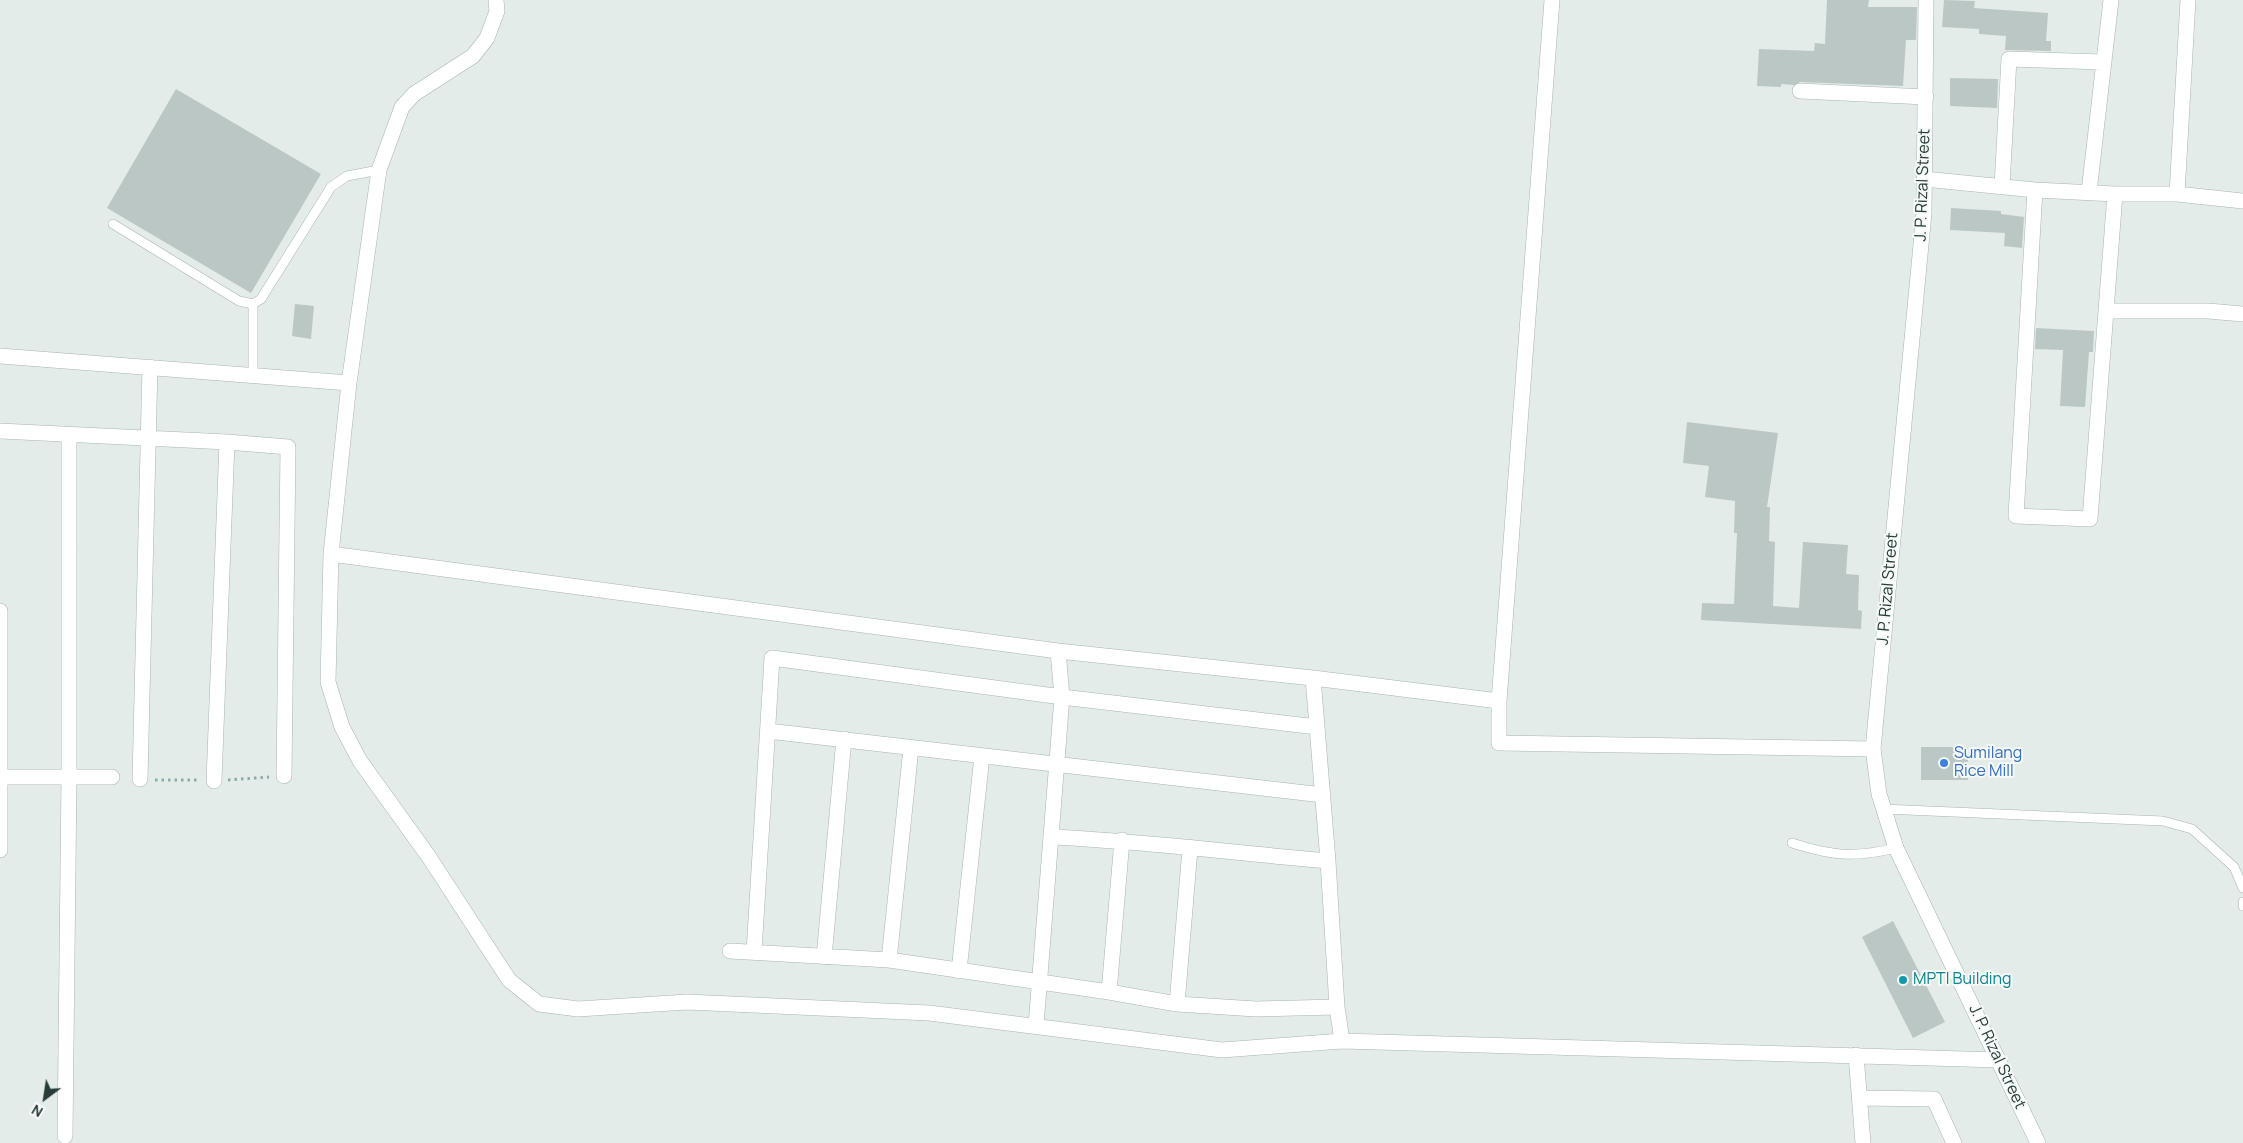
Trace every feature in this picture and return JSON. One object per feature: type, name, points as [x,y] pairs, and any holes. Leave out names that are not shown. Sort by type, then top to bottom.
[{"type":"street","points":[[496,0],[497,11],[487,38],[473,56],[414,94],[402,107],[379,170],[349,383],[331,554],[328,682],[342,727],[360,761],[429,857],[509,980],[539,1004],[578,1009],[686,1002],[929,1013],[1222,1050],[1342,1040],[1999,1060]]},
{"type":"street","points":[[1552,0],[1499,701],[1500,743],[1873,749]]},
{"type":"street","name":"J. P. Rizal Street","points":[[1926,0],[1924,213],[1873,749],[1878,794],[1896,848],[2038,1143]]},
{"type":"street","points":[[2089,192],[2111,0]]},
{"type":"street","points":[[2177,194],[2188,0]]},
{"type":"street","points":[[2002,186],[2009,59],[2103,62]]},
{"type":"street","points":[[1800,91],[1926,98]]},
{"type":"street","points":[[1924,179],[2035,190],[2115,194],[2177,194],[2243,201]]},
{"type":"street","points":[[2035,190],[2016,516],[2090,519],[2115,194]]},
{"type":"street","points":[[2106,311],[2208,311],[2243,314]]},
{"type":"street","points":[[0,356],[349,383]]},
{"type":"street","points":[[140,779],[150,367]]},
{"type":"street","points":[[0,431],[227,442],[288,447],[284,776]]},
{"type":"street","points":[[65,1136],[69,778],[69,435]]},
{"type":"street","points":[[214,781],[227,442]]},
{"type":"street","points":[[331,554],[1058,651],[1313,678],[1499,701]]},
{"type":"street","points":[[0,611],[0,850]]},
{"type":"street","points":[[1036,1026],[1055,765],[1062,696],[1058,651]]},
{"type":"street","points":[[754,952],[772,658],[1317,727]]},
{"type":"street","points":[[1313,678],[1324,795],[1337,1007],[1342,1040]]},
{"type":"street","points":[[768,731],[1324,795]]},
{"type":"street","points":[[824,957],[844,739]]},
{"type":"street","points":[[889,960],[911,748]]},
{"type":"street","points":[[959,970],[982,756]]},
{"type":"street","points":[[1,777],[112,777]]},
{"type":"street","points":[[1051,837],[1122,840],[1190,849],[1328,861]]},
{"type":"street","points":[[1109,992],[1122,840]]},
{"type":"street","points":[[1176,1004],[1190,849]]},
{"type":"street","points":[[730,951],[889,960],[1109,992],[1176,1004],[1256,1009],[1337,1007]]},
{"type":"street","points":[[1856,1055],[1863,1143]]},
{"type":"street","points":[[1860,1098],[1934,1099],[1954,1143]]},
{"type":"lane","points":[[113,224],[239,301],[253,304],[261,299],[331,187],[347,176],[379,170]]},
{"type":"lane","points":[[253,304],[253,376]]},
{"type":"lane","points":[[1883,809],[2164,821],[2192,829],[2234,867],[2243,888]]},
{"type":"lane","points":[[1792,843],[1824,853],[1870,854],[1896,848]]},
{"type":"building","points":[[1827,0],[1869,0],[1868,7],[1917,7],[1916,40],[1906,40],[1903,86],[1800,82],[1794,85],[1781,84],[1781,87],[1757,86],[1759,49],[1814,51],[1815,43],[1825,44]]},
{"type":"building","points":[[1944,0],[1975,1],[1974,8],[2048,13],[2046,41],[2051,41],[2051,51],[2005,50],[2006,36],[1979,34],[1979,29],[1942,27]]},
{"type":"building","points":[[1950,78],[1998,79],[1997,108],[1950,106]]},
{"type":"building","points":[[176,89],[321,174],[251,293],[107,208]]},
{"type":"building","points":[[1951,208],[2001,211],[2001,214],[2024,217],[2022,248],[2004,246],[2005,233],[1950,230]]},
{"type":"building","points":[[295,304],[314,306],[311,339],[292,336]]},
{"type":"building","points":[[2036,328],[2094,331],[2093,352],[2089,352],[2085,407],[2060,406],[2063,350],[2035,349]]},
{"type":"building","points":[[1687,422],[1778,433],[1767,507],[1770,507],[1769,541],[1775,542],[1773,606],[1799,608],[1803,542],[1848,545],[1846,574],[1859,575],[1858,610],[1862,611],[1861,629],[1701,620],[1702,603],[1734,604],[1737,533],[1734,533],[1735,501],[1705,497],[1709,466],[1683,463]]},
{"type":"building","name":"Sumilang Rice Mill","points":[[1921,747],[1968,747],[1968,780],[1921,780]]},
{"type":"building","name":"MPTI Building","points":[[1893,921],[1945,1022],[1913,1038],[1862,937]]},
{"type":"place","name":"Sumilang Rice Mill","points":[[1944,763]]},
{"type":"place","name":"MPTI Building","points":[[1903,980]]}]
